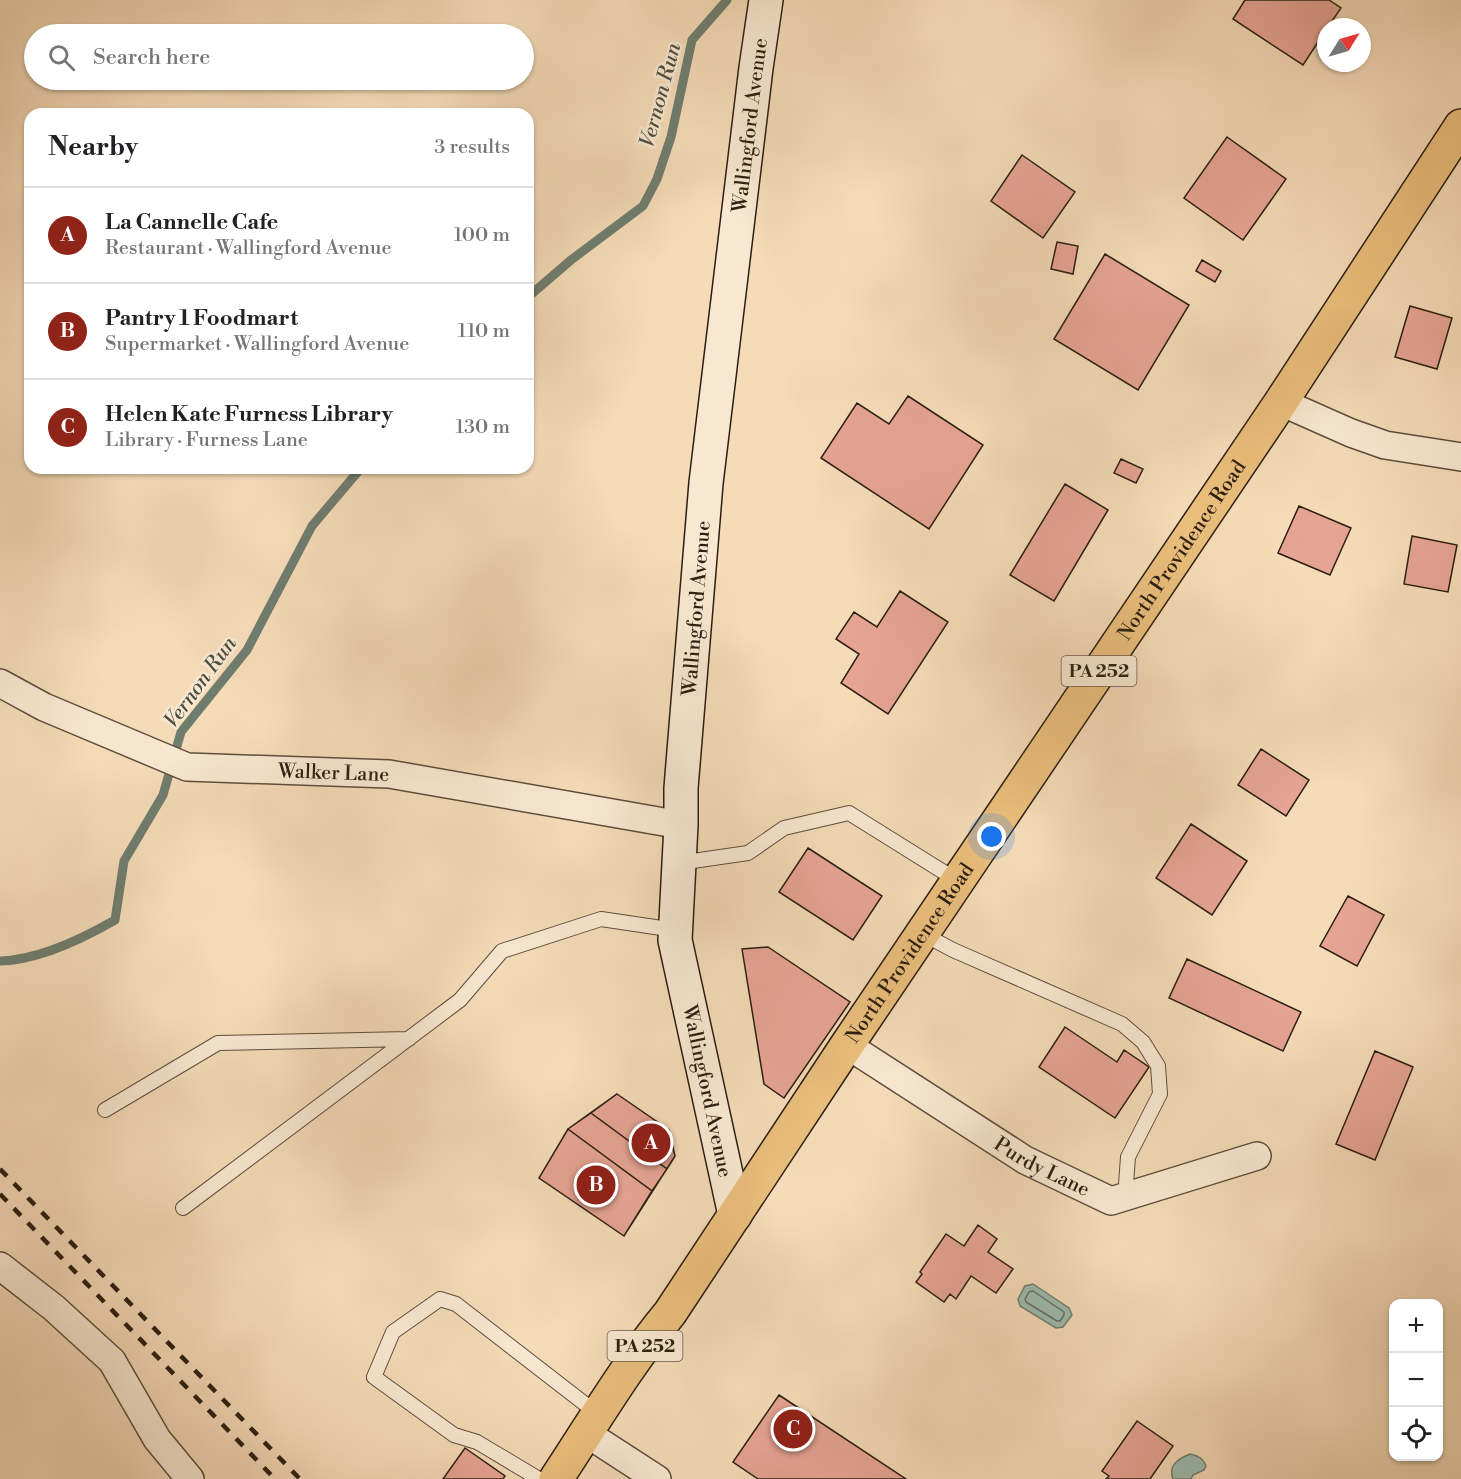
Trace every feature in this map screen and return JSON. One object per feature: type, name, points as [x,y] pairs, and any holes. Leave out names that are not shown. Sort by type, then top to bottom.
[{"type":"main road","name":"North Providence Road","points":[[555,1479],[670,1313],[847,1045],[1281,402],[1461,126]]},
{"type":"street","name":"Wallingford Avenue","points":[[735,1215],[677,952],[675,930],[681,788],[706,483],[766,0]]},
{"type":"street","points":[[1281,402],[1351,434],[1385,445],[1461,457]]},
{"type":"street","name":"Walker Lane","points":[[0,683],[44,707],[187,767],[389,774],[681,825]]},
{"type":"street","name":"Purdy Lane","points":[[847,1045],[1025,1160],[1111,1201],[1257,1156]]},
{"type":"street","points":[[0,1266],[54,1308],[112,1361],[158,1439],[190,1479]]},
{"type":"street","points":[[592,1424],[657,1479]]},
{"type":"lane","points":[[679,863],[748,854],[784,828],[849,813],[958,881]]},
{"type":"lane","points":[[183,1208],[460,1000],[502,951],[601,919],[675,930]]},
{"type":"lane","points":[[923,934],[953,950],[1122,1024],[1143,1042],[1158,1066],[1160,1094],[1128,1157],[1125,1198]]},
{"type":"lane","points":[[105,1110],[218,1043],[409,1039]]},
{"type":"lane","points":[[539,1479],[477,1442],[454,1435],[374,1377],[393,1332],[440,1299],[456,1304],[592,1424]]},
{"type":"water","points":[[1033,1284],[1069,1308],[1072,1315],[1063,1327],[1056,1328],[1020,1306],[1018,1299],[1025,1286]]},
{"type":"water","points":[[1190,1454],[1203,1461],[1206,1466],[1204,1470],[1193,1475],[1191,1479],[1173,1479],[1172,1470],[1175,1463]]},
{"type":"building","points":[[1245,0],[1329,0],[1341,8],[1334,18],[1317,18],[1317,44],[1303,65],[1233,19]]},
{"type":"building","points":[[1227,137],[1286,179],[1243,240],[1184,198]]},
{"type":"building","points":[[1022,155],[1075,192],[1043,238],[991,201]]},
{"type":"building","points":[[1057,242],[1078,246],[1073,274],[1051,269]]},
{"type":"building","points":[[1105,254],[1189,305],[1138,390],[1054,339]]},
{"type":"building","points":[[1202,260],[1221,271],[1215,282],[1196,271]]},
{"type":"building","points":[[1410,306],[1452,318],[1437,369],[1395,357]]},
{"type":"building","points":[[908,396],[983,445],[929,529],[821,458],[857,403],[889,424]]},
{"type":"building","points":[[1121,459],[1143,469],[1136,483],[1114,473]]},
{"type":"building","points":[[1065,484],[1108,510],[1054,601],[1010,575]]},
{"type":"building","points":[[1299,506],[1351,528],[1330,575],[1278,553]]},
{"type":"building","points":[[1412,536],[1457,545],[1448,592],[1404,584]]},
{"type":"building","points":[[900,591],[948,622],[888,714],[841,683],[859,654],[836,639],[854,612],[877,627]]},
{"type":"building","points":[[1261,749],[1309,780],[1286,816],[1238,785]]},
{"type":"building","points":[[1191,824],[1247,861],[1212,915],[1156,878]]},
{"type":"building","points":[[808,848],[882,896],[853,940],[779,892]]},
{"type":"building","points":[[1348,896],[1384,915],[1357,966],[1320,946]]},
{"type":"building","points":[[768,947],[850,1002],[784,1098],[764,1084],[742,949]]},
{"type":"building","points":[[1187,959],[1301,1012],[1283,1051],[1169,998]]},
{"type":"building","points":[[1065,1027],[1117,1062],[1124,1050],[1149,1067],[1115,1118],[1039,1067]]},
{"type":"building","points":[[1375,1051],[1413,1067],[1375,1160],[1336,1144]]},
{"type":"building","points":[[617,1094],[669,1130],[675,1156],[624,1236],[539,1178],[568,1129]]},
{"type":"building","points":[[617,1094],[669,1130],[675,1156],[667,1169],[591,1113]]},
{"type":"building","points":[[591,1113],[667,1169],[652,1191],[568,1129]]},
{"type":"building","points":[[568,1129],[652,1191],[624,1236],[539,1178]]},
{"type":"building","points":[[978,1225],[997,1239],[988,1252],[1013,1269],[996,1293],[971,1276],[956,1299],[950,1294],[944,1302],[916,1282],[922,1274],[920,1272],[946,1234],[964,1246]]},
{"type":"building","points":[[779,1395],[906,1479],[758,1479],[733,1462]]},
{"type":"building","points":[[1137,1421],[1173,1446],[1150,1479],[1106,1479],[1109,1476],[1102,1471]]},
{"type":"building","points":[[465,1448],[505,1476],[503,1479],[443,1479]]},
{"type":"waterway","name":"Vernon Run","points":[[534,292],[571,260],[643,206],[657,179],[671,137],[692,40],[727,0]]},
{"type":"waterway","name":"Vernon Run","points":[[0,961],[45,953],[115,920],[124,861],[163,795],[181,732],[247,650],[312,526],[356,474]]},
{"type":"railway","points":[[0,1169],[300,1479]]},
{"type":"railway","points":[[0,1194],[275,1479]]},
{"type":"place","name":"La Cannelle Cafe","points":[[651,1143]]},
{"type":"place","name":"Pantry 1 Foodmart","points":[[596,1185]]},
{"type":"place","name":"Helen Kate Furness Library","points":[[793,1429]]}]
